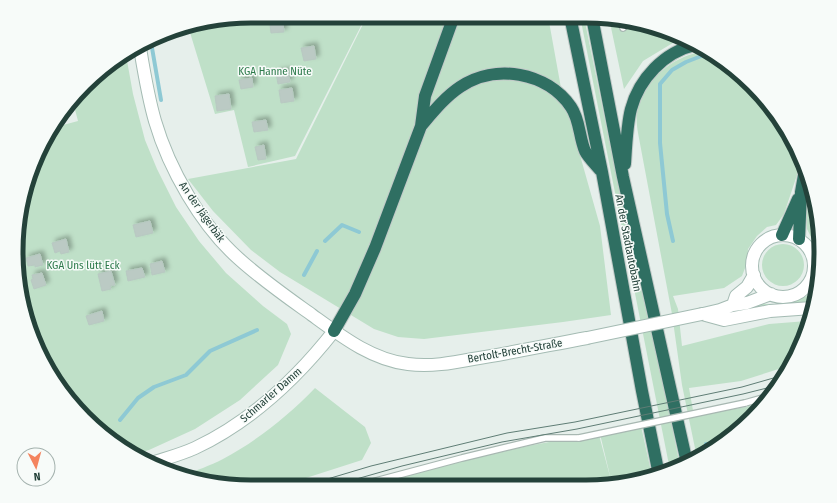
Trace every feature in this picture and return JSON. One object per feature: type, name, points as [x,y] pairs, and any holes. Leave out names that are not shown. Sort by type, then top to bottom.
[{"type":"highway","points":[[334,331],[360,282],[375,248],[421,126],[425,96],[451,23]]},
{"type":"highway","name":"An der Stadtautobahn","points":[[571,23],[602,172],[642,391],[659,468]]},
{"type":"highway","name":"An der Stadtautobahn","points":[[593,23],[624,177],[686,456]]},
{"type":"highway","points":[[624,177],[630,110],[639,88],[649,73],[662,62],[676,53],[688,48]]},
{"type":"highway","points":[[421,126],[441,103],[460,87],[480,77],[502,72],[523,75],[541,81],[558,92],[572,108],[579,127],[585,152],[602,172]]},
{"type":"highway","points":[[782,235],[800,192],[803,181]]},
{"type":"highway","points":[[799,239],[800,192]]},
{"type":"main road","name":"An der Jägerbäk","points":[[141,52],[155,122],[176,175],[196,207],[227,248],[238,258],[262,279],[334,331]]},
{"type":"main road","points":[[771,294],[760,286],[754,275],[752,267],[756,251],[767,240],[774,236],[791,236],[799,239]]},
{"type":"main road","name":"Bertolt-Brecht-Straße","points":[[799,239],[809,249],[814,260]]},
{"type":"main road","points":[[733,304],[736,296],[747,287],[754,275]]},
{"type":"main road","name":"Bertolt-Brecht-Straße","points":[[334,331],[370,352],[390,361],[408,364],[448,363],[499,355],[702,314],[720,310],[733,304],[747,303],[771,294],[782,297],[792,296],[812,284]]},
{"type":"main road","name":"Bertolt-Brecht-Straße","points":[[702,314],[724,320],[770,311],[807,308]]},
{"type":"main road","name":"Schmarler Damm","points":[[159,461],[195,448],[254,412],[310,360],[334,331]]},
{"type":"lane","points":[[379,480],[545,438],[579,438],[760,399]]},
{"type":"green space","name":"KGA Hanne Nüte","points":[[237,23],[362,23],[295,156],[248,167],[234,110],[215,114],[190,32],[207,27]]},
{"type":"green space","points":[[364,23],[549,23],[561,88],[600,226],[611,315],[424,339],[398,337],[374,329],[280,272],[251,250],[213,211],[188,179],[296,159]]},
{"type":"green space","points":[[581,23],[585,23],[626,223],[664,387],[679,460],[669,464]]},
{"type":"green space","points":[[610,24],[630,27],[676,41],[643,61],[624,89]]},
{"type":"green space","points":[[698,53],[725,70],[747,90],[767,112],[783,137],[799,169],[784,214],[776,225],[767,227],[757,236],[748,249],[747,263],[742,276],[724,288],[673,296],[678,309],[682,346],[769,324],[803,321],[797,339],[782,368],[741,381],[689,388],[694,416],[746,407],[756,403],[725,433],[696,451],[682,385],[672,314],[637,126],[639,102],[643,93],[655,77],[671,64]]},
{"type":"green space","name":"KGA Uns lütt Eck","points":[[127,61],[133,94],[145,140],[157,169],[176,207],[199,241],[226,273],[263,306],[287,324],[291,334],[278,365],[240,400],[195,429],[142,452],[112,433],[90,413],[70,391],[54,366],[40,339],[27,296],[23,266],[23,237],[27,207],[35,178],[47,150],[62,125],[78,121],[74,107],[90,90],[112,70]]},
{"type":"green space","points":[[809,202],[814,243],[807,229],[806,217]]},
{"type":"green space","points":[[779,244],[787,244],[795,247],[801,253],[804,265],[801,277],[795,283],[787,286],[779,286],[771,283],[765,277],[762,269],[762,261],[765,253],[771,247]]},
{"type":"green space","points":[[810,294],[807,305],[745,311],[745,309],[758,304],[788,304]]},
{"type":"green space","points":[[315,388],[365,427],[371,443],[362,460],[300,480],[237,480],[207,476],[192,472],[236,452],[260,436],[294,408]]},
{"type":"green space","points":[[641,426],[651,470],[630,476],[611,479],[600,434]]},
{"type":"green space","points":[[599,435],[611,479],[600,480],[392,480],[512,449]]},
{"type":"building","points":[[283,23],[284,32],[271,33],[270,25]]},
{"type":"building","points":[[314,46],[316,59],[304,61],[301,48]]},
{"type":"building","points":[[288,71],[290,82],[278,84],[276,73]]},
{"type":"building","points":[[252,78],[253,87],[241,89],[239,80]]},
{"type":"building","points":[[292,88],[294,101],[281,103],[279,90]]},
{"type":"building","points":[[229,94],[231,109],[217,111],[215,96]]},
{"type":"building","points":[[266,120],[268,130],[254,132],[252,122]]},
{"type":"building","points":[[264,145],[266,159],[258,160],[255,147]]},
{"type":"building","points":[[150,221],[153,233],[136,237],[133,225]]},
{"type":"building","points":[[66,239],[69,252],[61,254],[60,251],[55,253],[52,243]]},
{"type":"building","points":[[40,254],[43,265],[35,267],[35,265],[28,266],[26,258]]},
{"type":"building","points":[[162,261],[165,272],[152,275],[150,264]]},
{"type":"building","points":[[142,268],[145,277],[128,281],[126,271]]},
{"type":"building","points":[[111,271],[115,285],[110,286],[111,289],[102,291],[98,274]]},
{"type":"building","points":[[42,273],[46,285],[34,289],[31,280],[33,279],[32,275]]},
{"type":"building","points":[[102,311],[104,321],[89,325],[86,316]]},
{"type":"waterway","points":[[152,46],[161,100]]},
{"type":"waterway","points":[[673,241],[667,214],[660,143],[660,84],[672,70],[686,62],[702,56]]},
{"type":"waterway","points":[[325,241],[342,225],[359,232]]},
{"type":"waterway","points":[[304,275],[317,251]]},
{"type":"waterway","points":[[120,420],[138,398],[154,387],[186,375],[210,351],[257,330]]},
{"type":"tram line","points":[[324,480],[371,466],[507,433],[575,422],[742,387],[775,377]]},
{"type":"tram line","points":[[353,480],[402,466],[502,442],[577,429],[769,387]]}]
